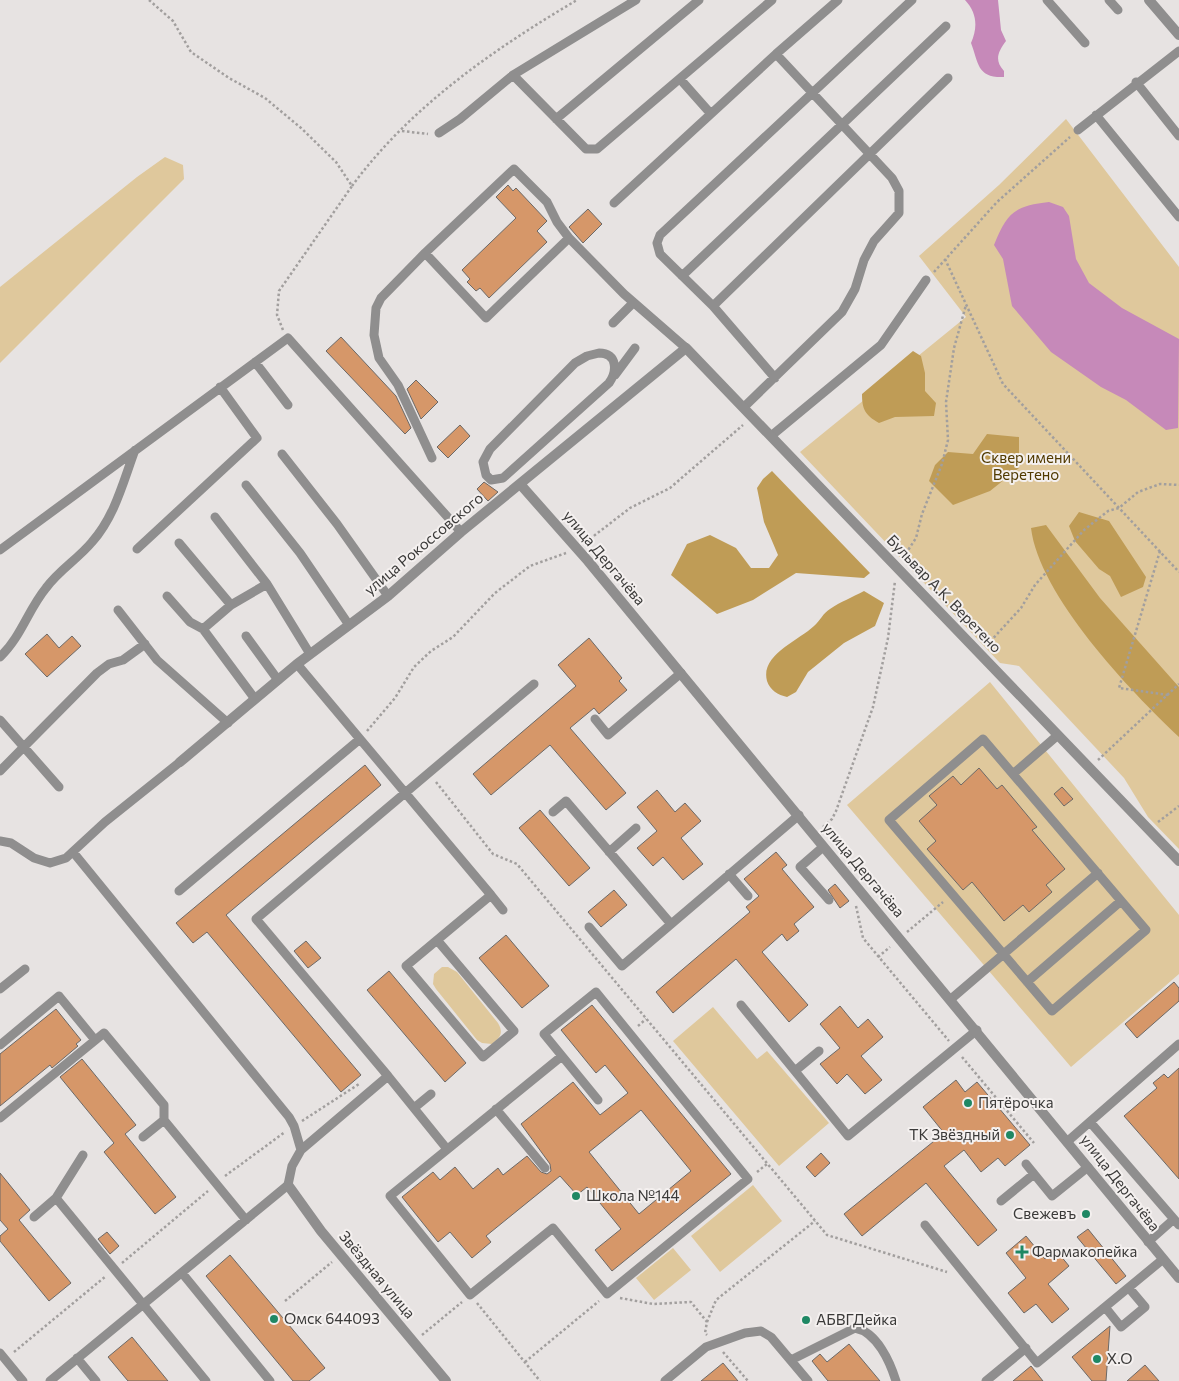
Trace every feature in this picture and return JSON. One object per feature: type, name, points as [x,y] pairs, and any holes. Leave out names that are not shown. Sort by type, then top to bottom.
[{"type":"street","points":[[1149,0],[1179,36]]},
{"type":"street","name":"Бульвар А.К. Веретено","points":[[686,348],[1179,862]]},
{"type":"street","name":"улица Рокоссовского","points":[[180,762],[297,664],[388,596],[461,532],[686,348]]},
{"type":"street","name":"улица Дергачёва","points":[[516,487],[578,548],[799,815],[823,847],[977,1030],[1162,1260],[1179,1278]]},
{"type":"street","name":"Звёздная улица","points":[[288,1185],[341,1254],[446,1381]]},
{"type":"lane","points":[[439,133],[460,119],[513,75],[636,0]]},
{"type":"lane","points":[[556,118],[699,0]]},
{"type":"lane","points":[[513,75],[586,149],[597,149],[772,0]]},
{"type":"lane","points":[[614,203],[776,54],[838,0]]},
{"type":"lane","points":[[775,378],[713,306],[660,254],[656,243],[660,235],[912,0]]},
{"type":"lane","points":[[1047,0],[1085,43]]},
{"type":"lane","points":[[1109,0],[1118,10]]},
{"type":"lane","points":[[682,276],[946,26]]},
{"type":"lane","points":[[1078,130],[1136,82],[1179,51]]},
{"type":"lane","points":[[744,407],[842,312],[855,289],[864,260],[874,241],[899,213],[899,191],[892,178],[776,54]]},
{"type":"lane","points":[[713,306],[948,78]]},
{"type":"lane","points":[[680,79],[711,114]]},
{"type":"lane","points":[[1136,82],[1179,136]]},
{"type":"lane","points":[[1096,115],[1179,217]]},
{"type":"lane","points":[[432,458],[398,385],[379,358],[373,324],[376,308],[382,298],[425,254],[514,168],[547,202],[557,222],[569,238],[633,302],[686,348]]},
{"type":"lane","points":[[425,254],[486,318],[569,238]]},
{"type":"lane","points":[[771,436],[881,345],[926,280]]},
{"type":"lane","points":[[613,323],[633,302]]},
{"type":"lane","points":[[0,550],[288,338],[461,532]]},
{"type":"lane","points":[[615,376],[616,366],[612,358],[605,353],[588,356],[575,363],[490,449],[483,462],[486,475],[491,480],[503,478],[609,383],[615,376],[635,348]]},
{"type":"lane","points":[[255,362],[288,405]]},
{"type":"lane","points":[[137,549],[257,438],[220,387]]},
{"type":"lane","points":[[0,657],[12,646],[46,588],[63,568],[91,544],[103,529],[114,510],[135,450]]},
{"type":"lane","points":[[282,454],[337,524],[388,596]]},
{"type":"lane","points":[[503,478],[516,487]]},
{"type":"lane","points":[[246,485],[300,553],[349,625]]},
{"type":"lane","points":[[214,517],[267,584],[310,654]]},
{"type":"lane","points":[[180,543],[231,605]]},
{"type":"lane","points":[[203,629],[231,605],[267,584]]},
{"type":"lane","points":[[167,596],[190,622],[203,629],[256,699]]},
{"type":"lane","points":[[118,610],[158,660],[228,722]]},
{"type":"lane","points":[[246,636],[278,680]]},
{"type":"lane","points":[[0,771],[98,673],[109,664],[123,660],[145,644]]},
{"type":"lane","points":[[297,664],[503,910]]},
{"type":"lane","points":[[595,719],[608,735],[681,673]]},
{"type":"lane","points":[[447,1149],[414,1108],[385,1079],[256,919],[534,684]]},
{"type":"lane","points":[[0,720],[59,786]]},
{"type":"lane","points":[[1012,774],[1058,735]]},
{"type":"lane","points":[[179,891],[360,739]]},
{"type":"lane","points":[[983,739],[1098,874],[1146,930],[1052,1011],[889,820],[983,739]]},
{"type":"lane","points":[[0,841],[11,843],[34,858],[50,863],[66,858],[105,822],[180,762]]},
{"type":"lane","points":[[553,812],[566,801],[671,924]]},
{"type":"lane","points":[[588,927],[622,966],[799,815]]},
{"type":"lane","points":[[609,852],[636,828]]},
{"type":"lane","points":[[823,847],[800,866],[829,900]]},
{"type":"lane","points":[[73,852],[294,1126],[301,1150]]},
{"type":"lane","points":[[730,874],[748,896]]},
{"type":"lane","points":[[951,999],[1098,874]]},
{"type":"lane","points":[[437,940],[514,1031],[483,1057],[406,966],[437,940],[491,895]]},
{"type":"lane","points":[[1027,982],[1121,901]]},
{"type":"lane","points":[[0,989],[25,969]]},
{"type":"lane","points":[[562,1056],[390,1196],[470,1295],[553,1228],[607,1294],[748,1179],[596,992],[544,1034],[562,1056],[598,1100]]},
{"type":"lane","points":[[0,1045],[59,996],[95,1040]]},
{"type":"lane","points":[[741,1005],[848,1136],[977,1030]]},
{"type":"lane","points":[[0,1118],[104,1033],[164,1105],[164,1120],[246,1220]]},
{"type":"lane","points":[[1068,1141],[1179,1044]]},
{"type":"lane","points":[[795,1071],[819,1051]]},
{"type":"lane","points":[[50,1381],[288,1185],[292,1166],[301,1150],[385,1079]]},
{"type":"lane","points":[[414,1108],[431,1094]]},
{"type":"lane","points":[[496,1109],[545,1168]]},
{"type":"lane","points":[[143,1137],[164,1120]]},
{"type":"lane","points":[[1090,1122],[1177,1222],[1148,1242]]},
{"type":"lane","points":[[34,1217],[56,1198],[83,1155]]},
{"type":"lane","points":[[1026,1164],[1052,1196],[1088,1167]]},
{"type":"lane","points":[[1001,1201],[1034,1174]]},
{"type":"lane","points":[[56,1198],[206,1381]]},
{"type":"lane","points":[[925,1225],[1037,1363],[1162,1260]]},
{"type":"lane","points":[[182,1273],[270,1381]]},
{"type":"lane","points":[[1105,1307],[1121,1327],[1145,1308],[1129,1288]]},
{"type":"lane","points":[[791,1360],[854,1328],[867,1333],[887,1358],[896,1381]]},
{"type":"lane","points":[[664,1381],[706,1347],[745,1333],[761,1331],[772,1337],[808,1381]]},
{"type":"lane","points":[[986,1381],[1026,1348]]},
{"type":"lane","points":[[3,1356],[23,1381]]},
{"type":"lane","points":[[77,1358],[96,1381]]},
{"type":"path","points":[[149,0],[173,21],[191,52],[229,78],[265,98],[301,128],[344,172],[352,186]]},
{"type":"path","points":[[288,338],[277,315],[280,290],[368,165],[459,78],[577,0]]},
{"type":"path","points":[[926,280],[997,202],[1078,130]]},
{"type":"path","points":[[402,131],[425,134],[439,133]]},
{"type":"path","points":[[945,259],[1004,384],[1179,572]]},
{"type":"path","points":[[360,739],[395,698],[414,667],[431,651],[453,637],[495,593],[530,566],[578,548],[630,508],[670,488],[753,417]]},
{"type":"path","points":[[980,654],[992,637],[1021,608],[1035,585],[1084,530],[1108,511],[1119,508],[1138,492],[1160,484],[1179,485]]},
{"type":"path","points":[[1160,552],[1119,688],[1168,695]]},
{"type":"path","points":[[1090,768],[1179,684]]},
{"type":"path","points":[[429,773],[493,854],[517,864],[827,1235],[968,1279]]},
{"type":"path","points":[[1148,830],[1179,806]]},
{"type":"path","points":[[878,957],[952,894]]},
{"type":"path","points":[[856,905],[863,938],[1034,1143]]},
{"type":"path","points":[[3,1356],[114,1269],[262,1148],[364,1081],[385,1079]]},
{"type":"path","points":[[748,1381],[704,1333],[716,1300],[815,1221]]},
{"type":"path","points":[[285,1301],[341,1254]]},
{"type":"path","points":[[525,1362],[607,1294],[653,1304],[691,1302],[708,1322]]},
{"type":"path","points":[[414,1342],[470,1295],[540,1381]]},
{"type":"green space","name":"Сквер имени Веретено","points":[[1066,119],[1179,267],[1179,849],[1148,817],[1124,778],[1019,666],[1000,663],[800,452],[966,317],[919,256],[999,185]]},
{"type":"green space","points":[[165,157],[183,165],[184,179],[0,363],[0,287],[137,177]]},
{"type":"green space","points":[[990,682],[1179,915],[1179,974],[1071,1067],[847,805]]},
{"type":"green space","points":[[442,967],[448,967],[457,972],[498,1023],[501,1030],[500,1035],[492,1044],[482,1043],[477,1040],[436,989],[433,984],[434,974]]},
{"type":"green space","points":[[713,1007],[757,1059],[767,1051],[829,1123],[779,1166],[673,1041]]},
{"type":"green space","points":[[753,1185],[782,1221],[720,1272],[691,1236]]},
{"type":"green space","points":[[673,1248],[691,1270],[654,1300],[636,1278]]},
{"type":"shaded area","points":[[965,0],[998,0],[1001,30],[1006,41],[998,56],[999,63],[1004,71],[1004,77],[989,75],[980,68],[971,43],[975,31],[974,15]]},
{"type":"shaded area","points":[[1049,202],[1063,207],[1069,216],[1076,259],[1089,283],[1122,308],[1179,339],[1178,428],[1166,430],[1126,400],[1101,387],[1051,352],[1012,306],[1003,259],[994,245],[1003,225],[1013,213],[1027,206]]},
{"type":"shaded area","points":[[913,351],[921,356],[925,373],[925,391],[936,403],[934,416],[895,417],[879,423],[865,411],[862,394]]},
{"type":"shaded area","points":[[987,434],[1019,437],[1019,468],[990,491],[953,505],[929,481],[935,465],[948,452],[973,454]]},
{"type":"shaded area","points":[[772,471],[870,573],[864,578],[796,573],[753,600],[717,614],[671,575],[687,544],[710,535],[736,548],[751,568],[769,568],[778,555],[764,522],[757,488]]},
{"type":"shaded area","points":[[1079,512],[1109,521],[1146,577],[1143,587],[1121,597],[1110,576],[1099,569],[1075,541],[1069,526]]},
{"type":"shaded area","points":[[1046,525],[1100,598],[1179,687],[1179,737],[1113,668],[1068,611],[1051,582],[1038,554],[1031,528]]},
{"type":"shaded area","points":[[864,591],[884,603],[875,626],[844,643],[808,672],[796,692],[787,697],[772,689],[768,684],[766,672],[775,656],[807,632],[828,611]]},
{"type":"building","points":[[508,185],[513,191],[516,188],[547,221],[537,231],[547,242],[489,298],[480,288],[476,291],[467,282],[470,279],[462,270],[516,218],[496,197]]},
{"type":"building","points":[[588,209],[602,224],[583,243],[569,227]]},
{"type":"building","points":[[341,337],[396,396],[411,428],[405,434],[326,351]]},
{"type":"building","points":[[416,380],[438,402],[421,419],[407,389]]},
{"type":"building","points":[[460,425],[470,436],[448,458],[437,447]]},
{"type":"building","points":[[484,482],[498,492],[488,501],[477,489]]},
{"type":"building","points":[[47,634],[59,648],[72,636],[81,646],[47,677],[25,654]]},
{"type":"building","points":[[589,638],[622,678],[619,681],[627,690],[599,714],[594,708],[570,728],[626,793],[606,810],[550,745],[491,795],[473,774],[576,686],[558,665]]},
{"type":"building","points":[[365,765],[381,785],[226,915],[361,1075],[341,1092],[207,932],[193,943],[176,923]]},
{"type":"building","points":[[979,768],[997,789],[1002,785],[1037,827],[1032,830],[1065,869],[1046,885],[1052,892],[1029,912],[1023,905],[1004,921],[972,882],[963,890],[927,849],[936,841],[919,821],[937,805],[929,796],[953,776],[961,785]]},
{"type":"building","points":[[1062,787],[1073,799],[1064,806],[1054,794]]},
{"type":"building","points":[[657,790],[675,812],[685,803],[701,821],[681,838],[703,864],[683,880],[663,857],[653,866],[637,848],[657,831],[637,807]]},
{"type":"building","points":[[540,810],[590,868],[569,886],[519,828]]},
{"type":"building","points":[[776,852],[787,865],[782,869],[814,907],[794,924],[799,931],[787,941],[782,934],[762,952],[808,1005],[789,1022],[736,959],[673,1013],[656,992],[750,912],[746,907],[759,896],[744,879]]},
{"type":"building","points":[[835,884],[849,901],[840,908],[828,890]]},
{"type":"building","points":[[614,890],[627,905],[601,927],[588,912]]},
{"type":"building","points":[[506,935],[549,986],[522,1008],[479,958]]},
{"type":"building","points":[[306,941],[321,958],[308,968],[294,951]]},
{"type":"building","points":[[389,971],[466,1063],[445,1082],[367,990]]},
{"type":"building","points":[[1174,982],[1179,988],[1179,1001],[1137,1038],[1125,1024]]},
{"type":"building","points":[[592,1005],[731,1174],[612,1271],[595,1250],[621,1229],[587,1187],[577,1195],[560,1176],[486,1236],[491,1242],[472,1258],[450,1232],[438,1242],[402,1197],[433,1172],[440,1180],[455,1167],[473,1189],[498,1168],[503,1175],[527,1156],[541,1172],[547,1174],[551,1171],[550,1164],[521,1124],[573,1082],[600,1115],[628,1093],[605,1065],[596,1073],[561,1030]],"holes":[[[641,1110],[691,1171],[639,1214],[589,1152]]]},
{"type":"building","points":[[840,1006],[858,1028],[868,1019],[883,1037],[861,1056],[882,1080],[865,1094],[847,1074],[837,1084],[820,1064],[840,1048],[820,1024]]},
{"type":"building","points":[[56,1009],[81,1040],[76,1044],[78,1046],[52,1068],[50,1065],[0,1106],[0,1054]]},
{"type":"building","points":[[82,1059],[136,1125],[125,1134],[176,1197],[155,1214],[104,1152],[114,1143],[60,1077]]},
{"type":"building","points":[[1179,1068],[1179,1179],[1124,1116],[1157,1088],[1153,1083],[1164,1074],[1168,1078]]},
{"type":"building","points":[[956,1080],[965,1092],[977,1082],[1030,1145],[1005,1166],[998,1158],[981,1172],[964,1150],[944,1166],[997,1230],[978,1246],[926,1183],[862,1236],[844,1214],[944,1133],[923,1107]]},
{"type":"building","points":[[821,1153],[830,1163],[815,1177],[806,1167]]},
{"type":"building","points":[[0,1173],[30,1210],[19,1220],[71,1283],[49,1301],[0,1241],[0,1236],[8,1229],[0,1220]]},
{"type":"building","points":[[1088,1229],[1126,1276],[1116,1284],[1077,1237]]},
{"type":"building","points":[[107,1232],[119,1246],[110,1254],[98,1239]]},
{"type":"building","points":[[1026,1236],[1045,1259],[1056,1250],[1069,1266],[1048,1284],[1069,1309],[1052,1323],[1036,1304],[1024,1313],[1008,1293],[1026,1278],[1006,1253]]},
{"type":"building","points":[[230,1255],[325,1368],[309,1381],[293,1381],[206,1276]]},
{"type":"building","points":[[1110,1326],[1106,1381],[1092,1381],[1072,1357]]},
{"type":"building","points":[[132,1337],[168,1381],[128,1381],[108,1357]]},
{"type":"building","points":[[849,1344],[880,1381],[828,1381],[812,1361],[820,1354],[827,1362]]},
{"type":"building","points":[[723,1363],[738,1381],[701,1381]]},
{"type":"building","points":[[1145,1365],[1159,1381],[1127,1381]]},
{"type":"building","points":[[1031,1366],[1043,1381],[1013,1381]]},
{"type":"place","name":"Пятёрочка","points":[[968,1103]]},
{"type":"place","name":"ТК Звёздный","points":[[1010,1135]]},
{"type":"place","name":"Школа №144","points":[[576,1196]]},
{"type":"place","name":"Свежевъ","points":[[1086,1214]]},
{"type":"place","name":"Фармакопейка","points":[[1022,1252]]},
{"type":"place","name":"Омск 644093","points":[[274,1319]]},
{"type":"place","name":"АБВГДейка","points":[[806,1320]]},
{"type":"place","name":"Х.О","points":[[1097,1359]]}]
